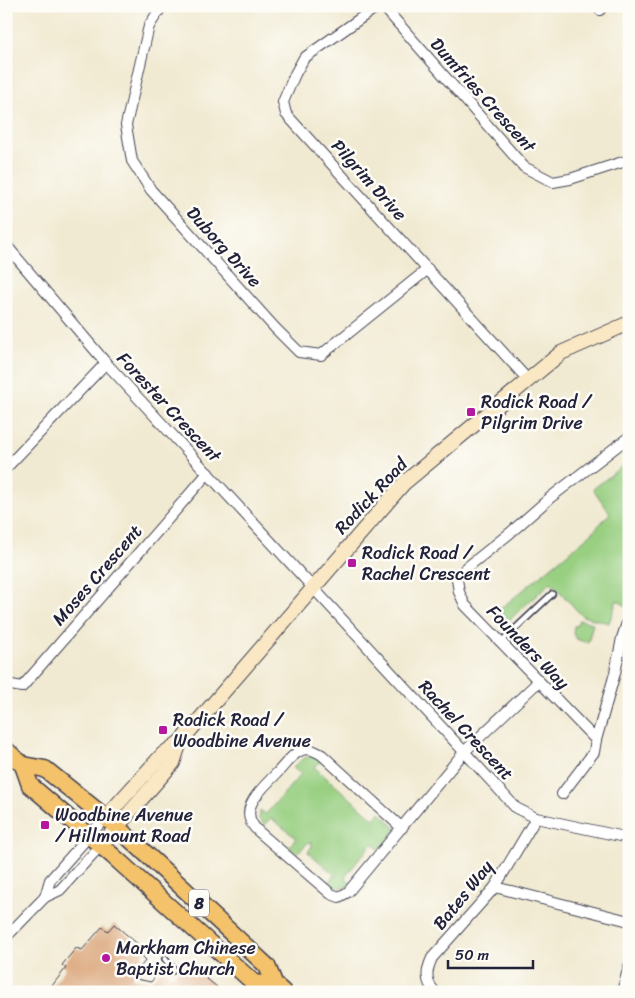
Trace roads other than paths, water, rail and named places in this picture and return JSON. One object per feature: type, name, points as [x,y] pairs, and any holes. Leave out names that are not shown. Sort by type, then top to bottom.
[{"type":"main road","name":"Rodick Road","points":[[95,841],[111,822],[173,763],[180,742],[404,483],[562,353],[629,322]]},
{"type":"main road","name":"8","points":[[6,750],[23,764],[45,769],[111,822],[267,966],[279,988]]},
{"type":"main road","name":"8","points":[[23,764],[30,785],[254,983],[279,988]]},
{"type":"street","name":"Duborg Drive","points":[[162,6],[149,26],[126,125],[132,161],[151,190],[293,346],[300,352],[321,355],[428,269]]},
{"type":"street","name":"Pilgrim Drive","points":[[378,6],[304,58],[283,102],[286,114],[529,381]]},
{"type":"street","name":"Dumfries Crescent","points":[[383,6],[524,167],[553,182],[570,179],[629,160]]},
{"type":"street","name":"Forester Crescent","points":[[6,245],[106,364],[313,587]]},
{"type":"street","points":[[6,468],[106,364]]},
{"type":"street","name":"Founders Way","points":[[596,740],[465,605],[459,592],[458,579],[465,569],[551,497],[629,437]]},
{"type":"street","name":"Moses Crescent","points":[[6,684],[22,687],[208,473]]},
{"type":"street","name":"Rachel Crescent","points":[[313,587],[516,808],[536,818],[629,838]]},
{"type":"street","points":[[562,794],[594,752],[615,674],[622,638],[629,617]]},
{"type":"street","points":[[402,828],[313,749],[300,750],[290,758],[253,800],[248,816],[250,824],[331,894],[339,897],[348,892],[402,828],[465,752],[538,682]]},
{"type":"street","name":"Bates Way","points":[[435,992],[427,983],[427,968],[432,958],[495,887],[536,818]]},
{"type":"street","points":[[6,937],[45,898],[50,880],[95,841]]},
{"type":"street","points":[[495,887],[629,921]]},
{"type":"street","points":[[622,992],[629,966]]},
{"type":"lane","points":[[501,642],[552,594]]},
{"type":"lane","points":[[165,959],[174,970]]},
{"type":"place","name":"Rodick Road / Pilgrim Drive","points":[[471,412]]},
{"type":"place","name":"Rodick Road / Rachel Crescent","points":[[352,563]]},
{"type":"place","name":"Rodick Road / Woodbine Avenue","points":[[163,730]]},
{"type":"place","name":"Woodbine Avenue / Hillmount Road","points":[[45,825]]},
{"type":"place","name":"Markham Chinese Baptist Church","points":[[106,958]]}]
